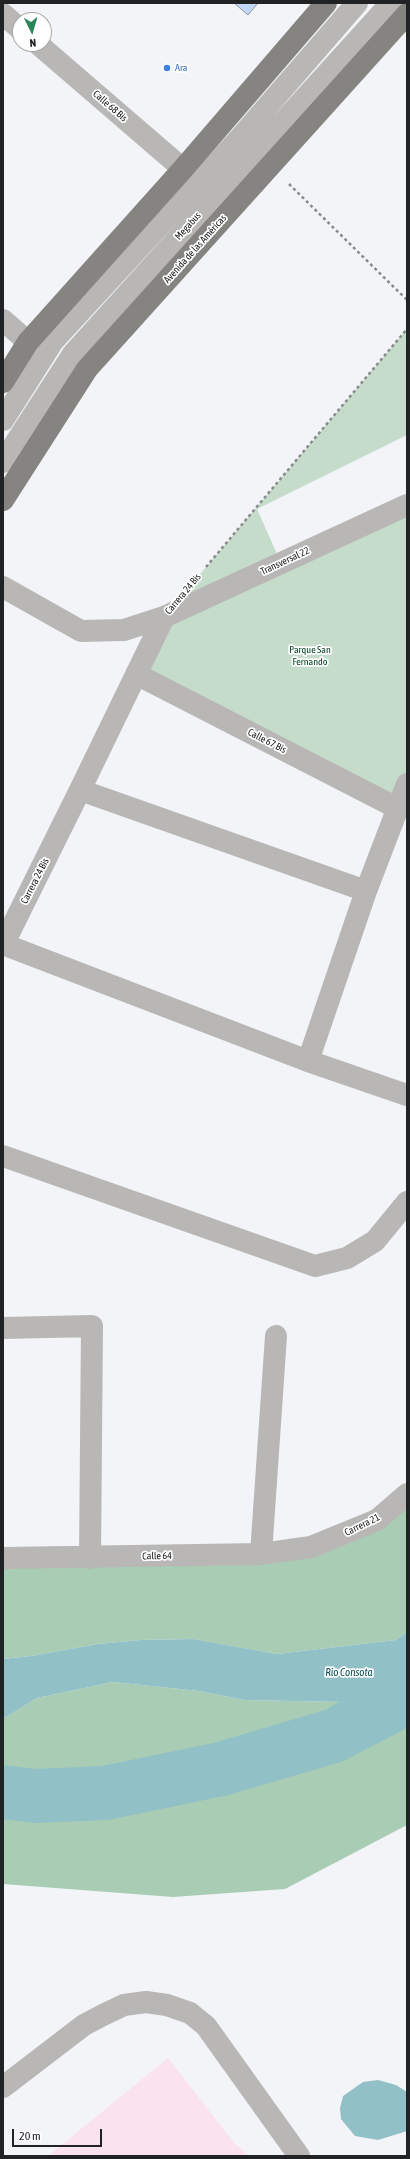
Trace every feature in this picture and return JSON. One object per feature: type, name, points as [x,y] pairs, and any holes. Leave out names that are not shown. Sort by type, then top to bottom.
[{"type":"main road","points":[[3,382],[28,342],[183,169],[324,4]]},
{"type":"main road","name":"Avenida de las Américas","points":[[3,500],[87,369],[407,14]]},
{"type":"street","points":[[3,420],[54,341],[240,138],[357,3]]},
{"type":"street","name":"Megabus","points":[[3,462],[73,354],[391,3]]},
{"type":"street","points":[[3,14],[12,22]]},
{"type":"street","name":"Calle 68 Bis","points":[[47,52],[183,169]]},
{"type":"street","points":[[3,320],[28,342]]},
{"type":"street","name":"Transversal 22","points":[[164,617],[407,505]]},
{"type":"street","points":[[3,587],[81,630],[124,630],[164,617]]},
{"type":"street","name":"Carrera 24 Bis","points":[[3,944],[164,617]]},
{"type":"street","name":"Calle 67 Bis","points":[[136,674],[398,808]]},
{"type":"street","points":[[308,1061],[366,891],[407,784]]},
{"type":"street","points":[[80,790],[366,891]]},
{"type":"street","points":[[3,944],[308,1061],[407,1095]]},
{"type":"street","points":[[3,1156],[315,1266],[347,1258],[375,1240],[407,1202]]},
{"type":"street","points":[[3,1328],[92,1326],[90,1558]]},
{"type":"street","points":[[262,1554],[276,1336]]},
{"type":"street","name":"Carrera 21","points":[[311,1547],[377,1520],[407,1494]]},
{"type":"street","name":"Calle 64","points":[[3,1558],[90,1558],[262,1554],[311,1547]]},
{"type":"street","points":[[3,2086],[84,2025],[102,2015],[124,2005],[146,2002],[167,2004],[190,2014],[206,2026],[299,2156]]},
{"type":"path","points":[[270,166],[407,300]]},
{"type":"path","name":"Carrera 24 Bis","points":[[204,569],[407,329]]},
{"type":"shaded area","points":[[168,2058],[235,2144],[250,2156],[48,2156]]},
{"type":"green space","name":"Parque San Fernando","points":[[407,329],[407,435],[257,509],[281,563],[407,505],[407,784],[397,808],[136,674],[164,617]]},
{"type":"green space","points":[[407,1494],[407,1632],[396,1640],[277,1654],[192,1639],[140,1640],[98,1644],[31,1656],[3,1659],[3,1558],[311,1547]]},
{"type":"green space","points":[[113,1682],[199,1691],[244,1700],[344,1702],[407,1692],[407,1825],[285,1889],[173,1897],[3,1884],[3,1719],[37,1698]]},
{"type":"water","name":"Rio Consota","points":[[407,1632],[407,1692],[344,1702],[244,1700],[199,1691],[113,1682],[37,1698],[3,1719],[3,1659],[31,1656],[98,1644],[140,1640],[193,1639],[277,1654],[396,1640]]},
{"type":"water","points":[[378,2080],[396,2085],[407,2092],[407,2131],[378,2140],[355,2136],[341,2119],[340,2108],[343,2096],[363,2082]]},
{"type":"building","points":[[234,3],[258,3],[248,15]]},
{"type":"waterway","points":[[3,1792],[35,1796],[105,1793],[221,1769],[333,1736],[389,1707],[407,1693]]},
{"type":"place","name":"Ara","points":[[167,68]]}]
